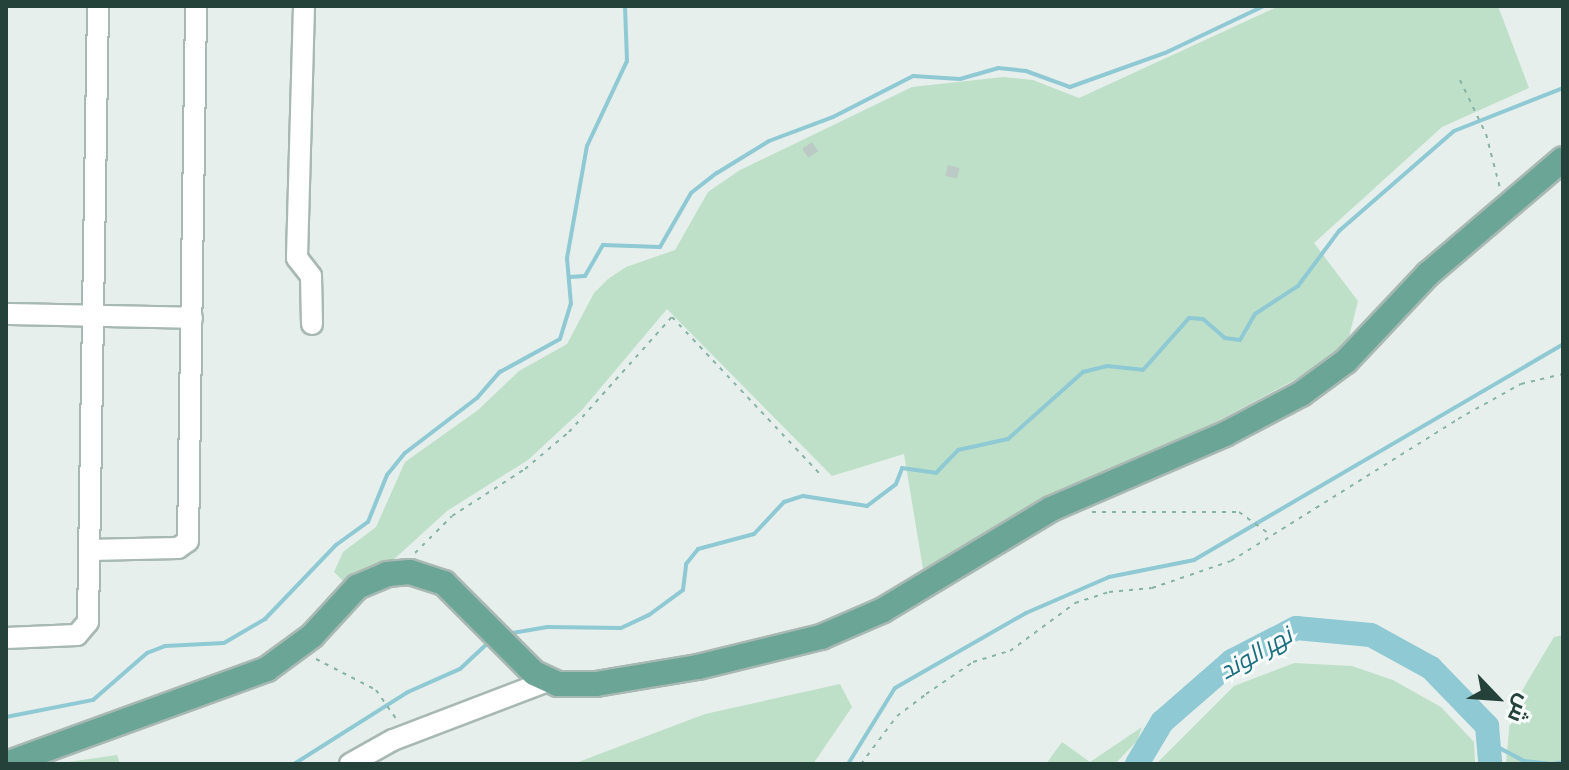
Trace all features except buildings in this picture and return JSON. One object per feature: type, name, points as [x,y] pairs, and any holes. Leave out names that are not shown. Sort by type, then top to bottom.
[{"type":"main road","points":[[6,764],[249,677],[298,648],[357,587],[399,572],[444,583],[534,673],[550,680],[596,684],[698,667],[821,637],[883,610],[1051,509],[1225,434],[1301,394],[1354,353],[1411,290],[1563,159]]},
{"type":"street","points":[[6,638],[73,636],[85,630],[98,6]]},
{"type":"street","points":[[89,550],[178,548],[188,541],[196,6]]},
{"type":"street","points":[[304,6],[297,258],[311,276],[312,324]]},
{"type":"street","points":[[6,314],[192,318]]},
{"type":"street","points":[[350,764],[393,740],[550,680]]},
{"type":"path","points":[[1460,80],[1497,167],[1502,209]]},
{"type":"path","points":[[399,572],[452,516],[525,469],[569,432],[672,317],[822,476]]},
{"type":"path","points":[[861,764],[907,708],[973,662],[1010,651],[1075,603],[1109,592],[1152,588],[1231,561],[1268,534],[1521,384],[1563,374]]},
{"type":"path","points":[[1088,511],[1176,516],[1239,512],[1253,518],[1268,534]]},
{"type":"path","points":[[298,648],[382,696],[394,715]]},
{"type":"green space","points":[[1279,6],[1498,6],[1529,88],[1442,127],[1314,243],[1358,301],[1348,341],[1311,371],[1188,437],[1062,489],[923,569],[904,454],[832,476],[667,309],[582,410],[528,460],[447,511],[391,562],[344,582],[334,572],[343,552],[376,527],[405,462],[478,410],[519,371],[567,344],[594,293],[608,279],[626,267],[675,250],[708,192],[740,170],[912,87],[1003,77],[1033,80],[1079,98]]},
{"type":"green space","points":[[1563,635],[1563,764],[1506,764],[1510,719],[1523,689],[1554,637]]},
{"type":"green space","points":[[1294,663],[1352,666],[1393,680],[1441,707],[1474,742],[1475,764],[1156,764],[1234,686]]},
{"type":"green space","points":[[840,684],[852,707],[813,764],[573,764],[705,714]]},
{"type":"green space","points":[[1142,727],[1137,741],[1115,764],[1046,764],[1062,742],[1090,762]]},
{"type":"green space","points":[[117,755],[120,764],[62,764],[68,762]]},
{"type":"waterway","points":[[6,717],[93,700],[147,653],[165,646],[224,643],[265,619],[336,545],[368,522],[387,475],[405,453],[477,398],[500,372],[560,339],[571,304],[567,258],[587,146],[627,61],[625,6]]},
{"type":"waterway","points":[[569,277],[585,276],[603,245],[660,247],[691,193],[717,173],[769,141],[833,117],[913,76],[960,79],[998,68],[1026,71],[1070,87],[1165,53],[1264,6]]},
{"type":"waterway","points":[[506,634],[547,627],[621,628],[649,615],[683,590],[686,564],[698,549],[754,534],[784,502],[803,496],[867,506],[896,484],[902,468],[936,473],[958,450],[1008,439],[1083,372],[1107,366],[1143,370],[1189,318],[1203,319],[1225,338],[1240,340],[1255,314],[1298,286],[1339,231],[1454,131],[1563,88]]},
{"type":"waterway","points":[[848,764],[895,688],[1026,613],[1109,577],[1194,560],[1563,344]]},
{"type":"waterway","name":"نهر الوند","points":[[1137,764],[1162,722],[1232,661],[1296,628],[1371,635],[1431,668],[1487,726],[1490,764]]},
{"type":"waterway","points":[[294,764],[408,692],[460,669],[490,641]]},
{"type":"waterway","points":[[1488,742],[1524,761],[1552,764]]},
{"type":"waterway","points":[[1552,764],[1563,762]]}]
